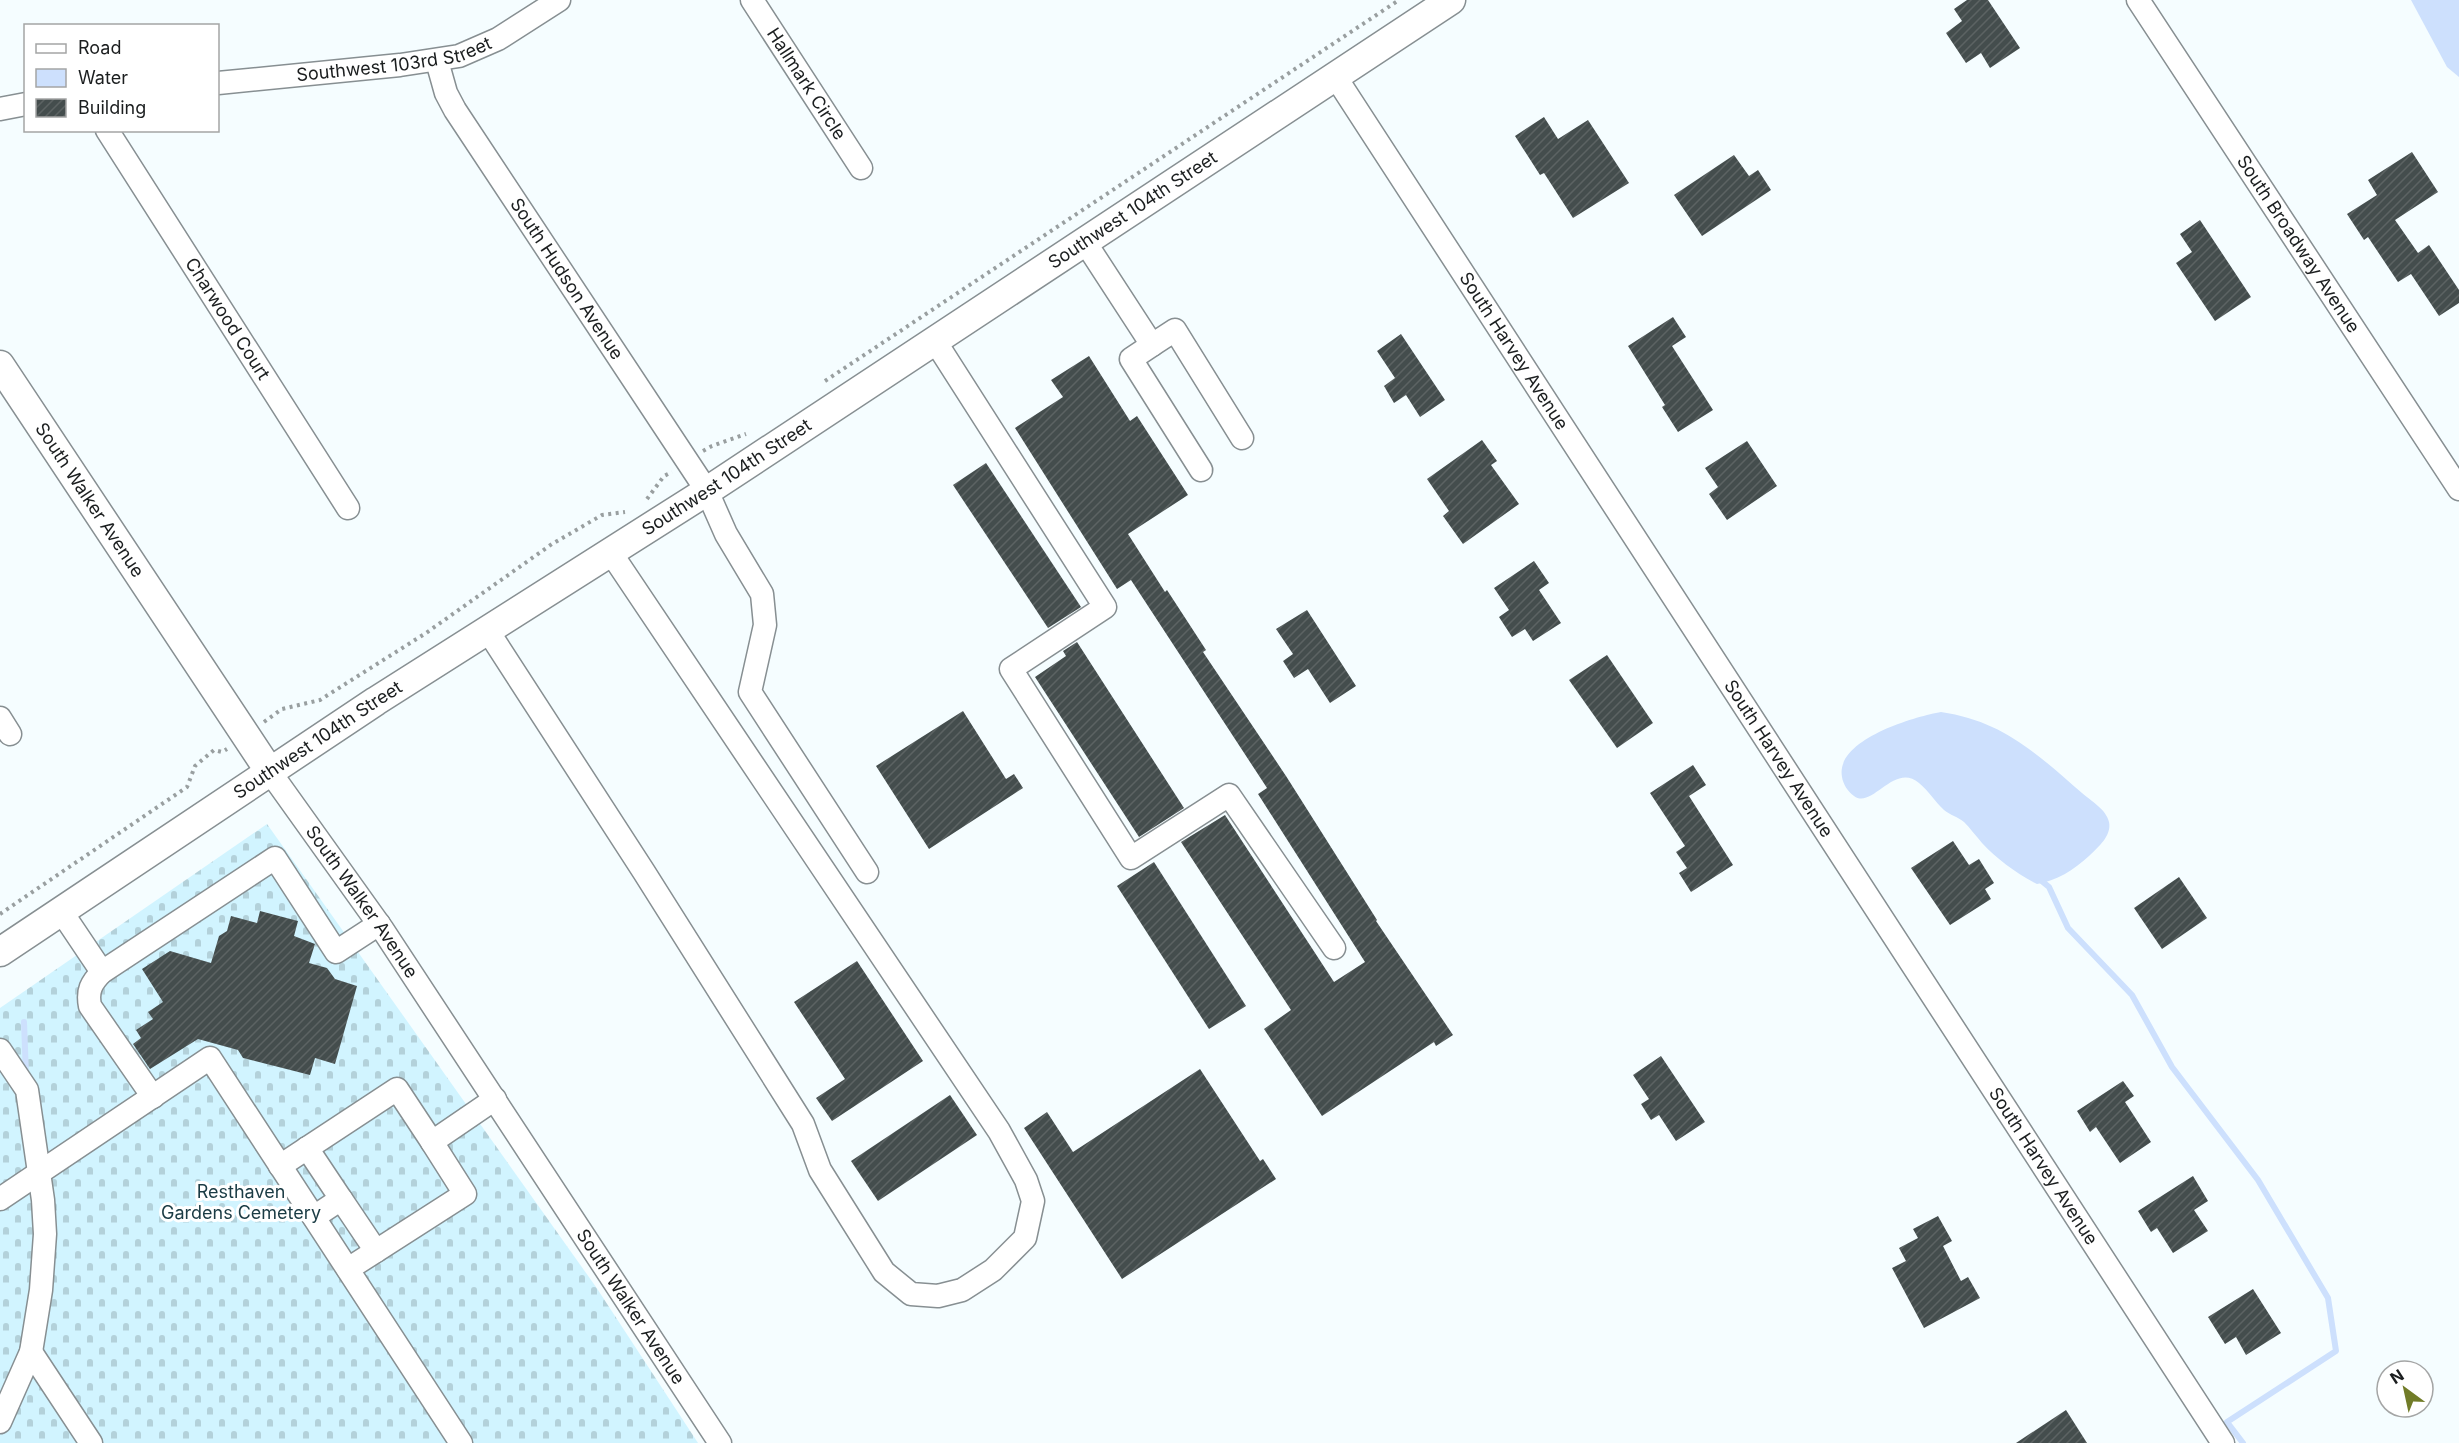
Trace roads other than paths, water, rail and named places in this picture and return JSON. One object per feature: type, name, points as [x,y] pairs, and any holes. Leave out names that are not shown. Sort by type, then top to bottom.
[{"type":"main road","name":"Southwest 104th Street","points":[[0,952],[270,772],[707,491],[1451,0]]},
{"type":"main road","name":"South Walker Avenue","points":[[0,365],[270,772]]},
{"type":"street","name":"Southwest 103rd Street","points":[[219,83],[436,61],[483,46],[559,0]]},
{"type":"street","name":"Hallmark Circle","points":[[752,0],[861,168]]},
{"type":"street","name":"South Broadway Avenue","points":[[2138,0],[2459,489]]},
{"type":"street","name":"South Hudson Avenue","points":[[436,61],[446,93],[455,110],[707,491],[726,534],[762,594],[765,625],[750,692],[867,872]]},
{"type":"street","name":"South Harvey Avenue","points":[[1335,76],[2223,1443]]},
{"type":"street","points":[[0,109],[24,104]]},
{"type":"street","name":"Charwood Court","points":[[108,132],[348,508]]},
{"type":"street","points":[[1085,242],[1152,345]]},
{"type":"street","points":[[1202,470],[1131,359],[1175,330],[1242,438]]},
{"type":"street","points":[[935,341],[1105,607],[1032,643],[1011,669],[1131,858],[1229,795],[1334,948]]},
{"type":"street","points":[[488,631],[803,1124],[820,1170],[884,1272],[911,1294],[938,1296],[962,1290],[993,1270],[1025,1238],[1034,1201],[1026,1180],[999,1131],[611,553]]},
{"type":"street","name":"South Walker Avenue","points":[[270,772],[379,924],[720,1443]]},
{"type":"street","points":[[153,1097],[90,1006],[88,994],[93,981],[102,972],[275,858],[336,952],[379,924]]},
{"type":"street","points":[[61,910],[102,972]]},
{"type":"street","points":[[0,1050],[27,1090],[43,1200],[45,1234],[41,1290],[31,1352],[0,1422]]},
{"type":"street","points":[[0,1199],[210,1058],[348,1269],[452,1440]]},
{"type":"street","points":[[280,1166],[397,1089],[432,1142],[465,1194],[348,1269]]},
{"type":"street","points":[[432,1142],[495,1099]]},
{"type":"street","points":[[307,1148],[376,1251]]},
{"type":"street","points":[[314,1217],[341,1199]]},
{"type":"street","points":[[31,1352],[91,1443]]},
{"type":"water","points":[[2411,0],[2459,0],[2459,77],[2447,67]]},
{"type":"water","points":[[1941,712],[1963,716],[2001,731],[2050,765],[2105,813],[2109,827],[2103,841],[2071,870],[2058,878],[2037,884],[2001,860],[1964,822],[1944,810],[1923,786],[1910,778],[1901,778],[1861,799],[1850,792],[1842,777],[1843,764],[1851,752],[1863,741],[1896,725]]},
{"type":"waterway","points":[[2038,878],[2049,887],[2068,928],[2132,995],[2172,1067],[2258,1180],[2328,1298],[2336,1351],[2227,1422],[2243,1443]]},
{"type":"waterway","points":[[24,1022],[26,1075]]},
{"type":"park label","name":"Resthaven Gardens Cemetery","points":[[241,1202]]}]
